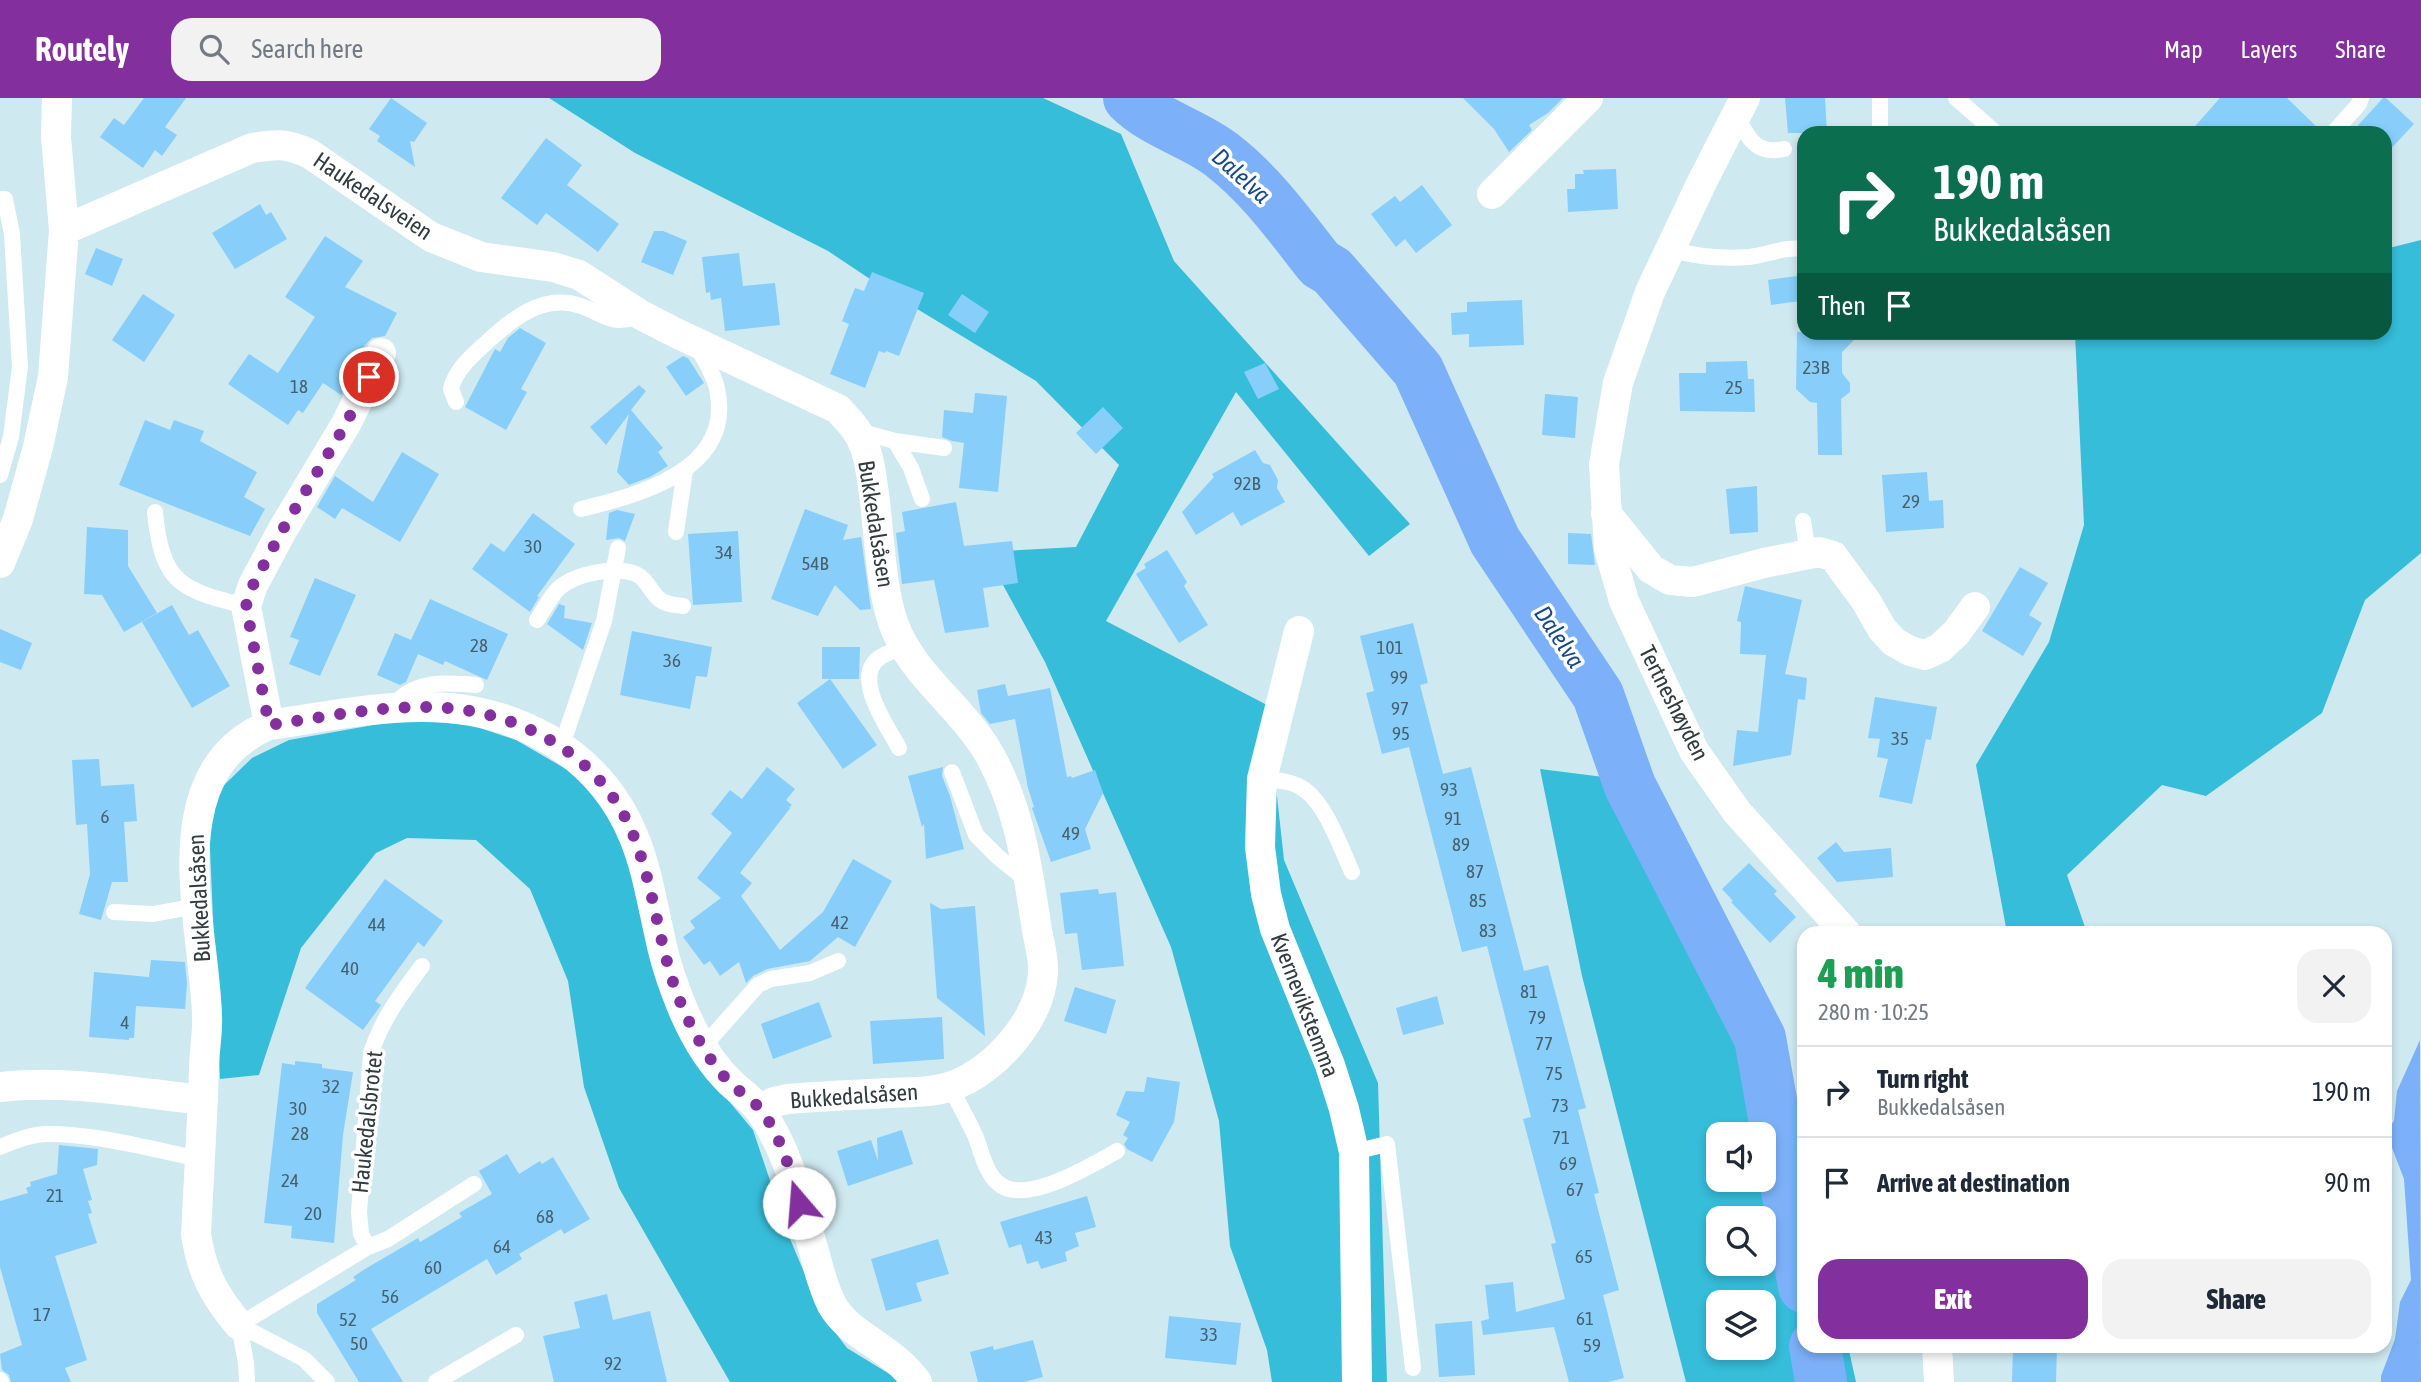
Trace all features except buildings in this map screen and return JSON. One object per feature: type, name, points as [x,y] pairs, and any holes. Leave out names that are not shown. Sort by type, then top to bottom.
[{"type":"street","points":[[0,564],[21,507],[38,447],[53,377],[64,230],[56,137],[57,98]]},
{"type":"street","points":[[1492,194],[1588,98]]},
{"type":"street","name":"Tertneshøyden","points":[[1740,107],[1670,249],[1647,302],[1618,383],[1604,464],[1609,549],[1624,601],[1694,751],[1737,812],[1840,926]]},
{"type":"street","name":"Haukedalsveien","points":[[64,230],[252,148],[274,144],[291,145],[310,153],[431,237],[481,257],[553,267],[579,275],[641,315],[838,409]]},
{"type":"street","points":[[269,725],[246,606],[253,585],[271,551],[346,424],[381,353]]},
{"type":"street","name":"Bukkedalsåsen","points":[[761,1110],[788,1099],[919,1092],[950,1087],[987,1066],[1022,1030],[1035,1005],[1043,971],[1030,882],[1014,813],[986,749],[965,719],[921,673],[893,624],[886,591],[870,466],[858,431],[838,409]]},
{"type":"street","points":[[1605,513],[1651,569],[1670,580],[1693,582],[1819,552],[1833,556],[1866,601],[1882,629],[1894,642],[1910,651],[1925,655],[1940,648],[1956,633],[1975,607]]},
{"type":"street","name":"Kvernevikstemma","points":[[1299,631],[1262,779],[1260,847],[1266,894],[1275,929],[1330,1065],[1354,1152],[1357,1382]]},
{"type":"street","name":"Bukkedalsåsen","points":[[203,1100],[208,1017],[194,877],[196,819],[210,779],[232,749],[255,730],[269,725],[397,708],[447,707],[506,720],[562,745],[587,765],[620,808],[634,836],[648,880],[660,939],[685,1015],[703,1047],[729,1081],[761,1110],[778,1143],[831,1303],[843,1321],[892,1356],[917,1382]]},
{"type":"street","points":[[0,1087],[24,1084],[70,1086],[203,1100],[196,1234],[200,1259],[209,1283],[222,1305],[239,1325]]},
{"type":"street","points":[[1937,1353],[1939,1382]]},
{"type":"lane","points":[[1880,98],[1880,126]]},
{"type":"lane","points":[[1955,98],[1988,126]]},
{"type":"lane","points":[[2339,126],[2361,98]]},
{"type":"lane","points":[[1740,107],[1754,144],[1769,152],[1783,149]]},
{"type":"lane","points":[[0,199],[5,199],[12,234],[20,367],[11,438],[0,475]]},
{"type":"lane","points":[[1670,249],[1694,256],[1750,257],[1797,248]]},
{"type":"lane","points":[[456,402],[451,389],[459,371],[512,320],[531,309],[550,303],[562,303],[580,306],[615,321],[641,315]]},
{"type":"lane","points":[[581,509],[633,496],[685,470],[702,455],[714,433],[719,413],[717,389],[694,342]]},
{"type":"lane","points":[[858,431],[895,441],[944,448]]},
{"type":"lane","points":[[895,441],[911,467],[922,499]]},
{"type":"lane","points":[[676,531],[685,470]]},
{"type":"lane","points":[[155,512],[158,543],[173,575],[184,586],[202,595],[246,606]]},
{"type":"lane","points":[[1803,521],[1808,554]]},
{"type":"lane","points":[[562,745],[604,621],[618,548]]},
{"type":"lane","points":[[537,620],[558,589],[568,582],[614,571],[635,574],[644,580],[664,603],[683,606]]},
{"type":"lane","points":[[899,748],[869,687],[870,673],[878,659],[904,646]]},
{"type":"lane","points":[[397,708],[397,701],[404,694],[436,682],[476,685]]},
{"type":"lane","points":[[952,772],[976,835],[998,857],[1030,882]]},
{"type":"lane","points":[[1262,779],[1280,780],[1312,796],[1320,806],[1352,872]]},
{"type":"lane","points":[[114,912],[153,914],[197,906]]},
{"type":"lane","points":[[703,1047],[758,985],[771,979],[810,973],[838,961]]},
{"type":"lane","name":"Haukedalsbrotet","points":[[368,1247],[361,1234],[359,1212],[371,1053],[390,1010],[422,966]]},
{"type":"lane","name":"Bukkedalsåsen","points":[[950,1087],[976,1137],[989,1171],[999,1185],[1006,1188],[1028,1191],[1070,1175],[1117,1151]]},
{"type":"lane","points":[[0,1147],[18,1139],[45,1134],[90,1137],[200,1159]]},
{"type":"lane","points":[[1354,1152],[1387,1144],[1413,1368]]},
{"type":"lane","points":[[239,1325],[368,1247],[397,1234],[474,1184]]},
{"type":"lane","points":[[239,1325],[247,1382]]},
{"type":"lane","points":[[239,1325],[304,1359],[327,1382]]},
{"type":"lane","points":[[436,1382],[516,1335]]},
{"type":"shaded area","points":[[549,98],[1043,98],[1121,134],[1174,261],[1410,524],[1369,556],[1236,392],[1106,621],[1267,705],[1284,860],[1378,1083],[1387,1382],[1272,1382],[1267,1350],[1230,1246],[1219,1121],[1171,947],[1045,662],[985,552],[1076,547],[1119,465],[1036,381],[894,295],[828,251],[635,153]]},
{"type":"shaded area","points":[[2421,240],[2421,553],[2365,600],[2322,713],[2206,796],[2162,785],[2067,875],[2085,926],[2006,926],[1976,765],[2049,642],[2084,525],[2075,340],[2392,340],[2392,247]]},
{"type":"shaded area","points":[[396,721],[465,723],[516,740],[590,783],[629,852],[657,978],[688,1052],[753,1130],[788,1234],[822,1315],[847,1348],[896,1378],[898,1382],[730,1382],[619,1188],[584,1087],[568,981],[530,889],[476,840],[407,838],[376,853],[301,948],[259,1075],[220,1079],[209,827],[219,790],[252,758],[289,740]]},
{"type":"shaded area","points":[[1540,769],[1643,782],[1723,922],[1791,1084],[1797,1112],[1797,1353],[1850,1353],[1856,1382],[1686,1382],[1582,976]]},
{"type":"shaded area","points":[[2420,1040],[2421,1382],[2381,1382],[2390,1353],[2392,1353],[2400,1302],[2411,1280],[2404,1179],[2392,1148],[2392,1124],[2397,1091]]},
{"type":"waterway","name":"Dalelva","points":[[1129,98],[1151,115],[1211,147],[1250,179],[1320,264],[1332,271],[1418,370],[1495,541],[1598,695],[1630,786],[1760,1038],[1797,1247]]},
{"type":"waterway","name":"Dalelva","points":[[1816,1353],[1821,1382]]},
{"type":"route","points":[[369,377],[346,424],[283,529],[253,585],[246,606],[269,725],[397,708],[447,707],[506,720],[562,745],[587,765],[620,808],[634,836],[648,880],[671,979],[685,1015],[711,1059],[729,1081],[761,1110],[778,1143],[799,1203]]}]
